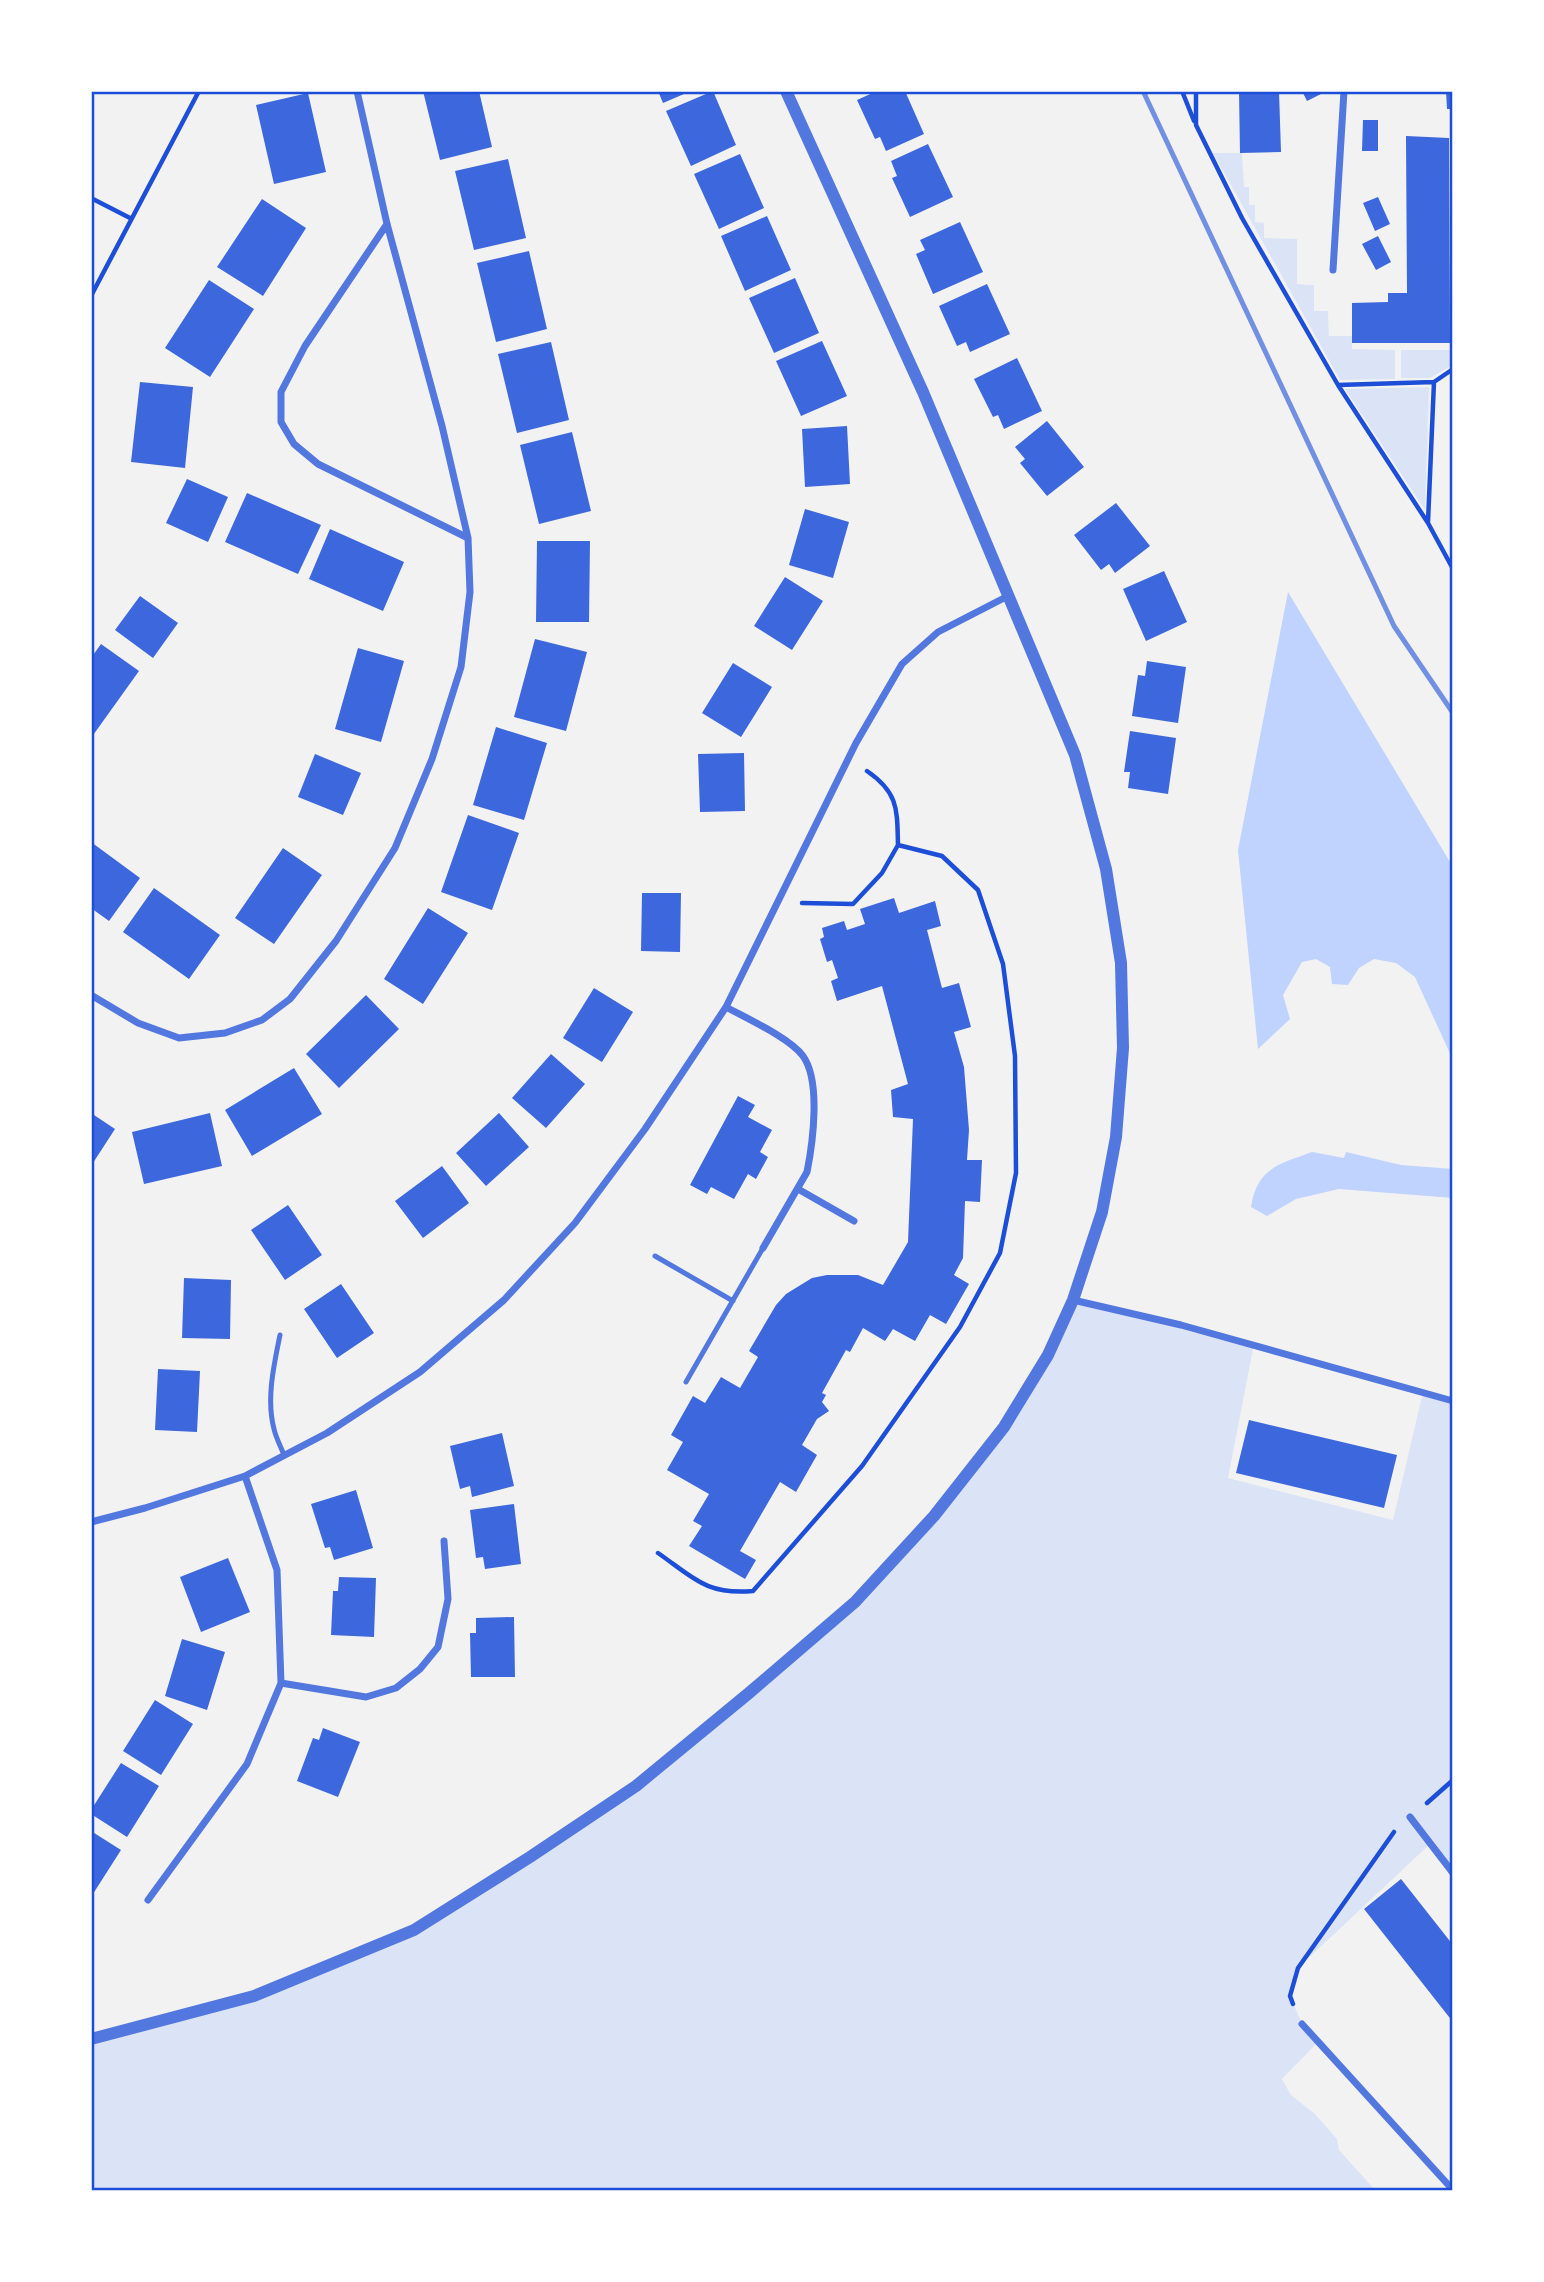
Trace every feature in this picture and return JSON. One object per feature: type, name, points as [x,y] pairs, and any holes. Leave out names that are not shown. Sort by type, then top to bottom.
[{"type":"street","points":[[91,995],[138,1023],[179,1038],[225,1033],[262,1020],[290,999],[336,941],[395,848],[432,758],[461,667],[470,592],[468,538],[442,426],[387,224],[357,91]]},
{"type":"street","points":[[91,2039],[254,1996],[414,1930],[636,1786],[855,1602],[934,1516],[1004,1427],[1048,1355],[1073,1300],[1102,1212],[1116,1137],[1123,1048],[1121,963],[1106,869],[1075,755],[918,379],[786,91]]},
{"type":"street","points":[[1334,270],[1344,91]]},
{"type":"street","points":[[387,224],[305,346],[281,392],[281,422],[294,444],[318,464],[468,538]]},
{"type":"street","points":[[91,1522],[245,1476],[327,1433],[420,1372],[504,1300],[575,1223],[645,1129],[726,1007],[849,758],[902,664],[938,632],[1008,596]]},
{"type":"street","points":[[726,1007],[790,1044],[803,1055],[814,1089],[807,1172],[763,1248]]},
{"type":"street","points":[[798,1189],[854,1221]]},
{"type":"street","points":[[1073,1300],[1194,1328],[1453,1401]]},
{"type":"street","points":[[148,1900],[247,1765],[281,1683],[277,1570],[245,1476]]},
{"type":"street","points":[[281,1683],[366,1697],[396,1688],[420,1669],[438,1647],[448,1599],[444,1541]]},
{"type":"street","points":[[1410,1817],[1453,1873]]},
{"type":"street","points":[[1302,2024],[1453,2190]]},
{"type":"lane","points":[[686,1382],[763,1248]]},
{"type":"lane","points":[[655,1256],[733,1301]]},
{"type":"lane","points":[[280,1335],[272,1384],[272,1411],[274,1429],[284,1455]]},
{"type":"path","points":[[91,296],[199,91]]},
{"type":"path","points":[[1182,91],[1241,218],[1338,385],[1428,523],[1453,569]]},
{"type":"path","points":[[1196,91],[1196,125]]},
{"type":"path","points":[[91,198],[130,218]]},
{"type":"path","points":[[1338,385],[1434,382],[1453,369]]},
{"type":"path","points":[[1428,523],[1434,382]]},
{"type":"path","points":[[778,902],[853,904],[882,873],[898,845],[897,809],[885,783],[849,758]]},
{"type":"path","points":[[658,1553],[710,1589],[734,1593],[753,1591],[862,1466],[960,1326],[1000,1253],[1016,1172],[1015,1056],[1003,964],[978,890],[942,856],[898,845]]},
{"type":"path","points":[[1302,2024],[1290,1996],[1298,1968],[1389,1836],[1453,1780]]},
{"type":"shaded area","points":[[1213,153],[1242,153],[1244,187],[1249,187],[1249,205],[1255,205],[1255,222],[1264,223],[1264,238],[1297,239],[1297,284],[1314,285],[1314,311],[1328,311],[1329,336],[1352,336],[1352,349],[1395,350],[1395,379],[1340,380]]},
{"type":"shaded area","points":[[1401,350],[1453,350],[1453,365],[1430,378],[1401,378]]},
{"type":"shaded area","points":[[1429,387],[1425,510],[1345,389]]},
{"type":"shaded area","points":[[1073,1300],[1254,1344],[1228,1478],[1393,1520],[1423,1392],[1453,1401],[1453,1874],[1430,1844],[1298,1968],[1290,1996],[1300,2019],[1318,2042],[1282,2079],[1291,2095],[1315,2114],[1337,2139],[1339,2150],[1376,2191],[91,2191],[91,2039],[254,1996],[414,1930],[636,1786],[855,1602],[1004,1427]]},
{"type":"water","points":[[1288,592],[1453,867],[1453,1060],[1415,977],[1396,963],[1374,959],[1359,968],[1348,985],[1332,984],[1330,967],[1316,959],[1302,962],[1283,995],[1290,1019],[1258,1049],[1238,850]]},
{"type":"water","points":[[1312,1152],[1344,1158],[1346,1152],[1401,1165],[1453,1169],[1453,1198],[1339,1189],[1296,1199],[1267,1216],[1251,1207],[1258,1184],[1271,1169]]},
{"type":"building","points":[[423,91],[479,91],[492,147],[440,160]]},
{"type":"building","points":[[658,91],[691,91],[663,103]]},
{"type":"building","points":[[713,91],[736,145],[691,166],[666,111]]},
{"type":"building","points":[[877,91],[905,91],[924,134],[886,151],[880,137],[875,139],[857,100]]},
{"type":"building","points":[[1239,91],[1279,91],[1281,152],[1240,153]]},
{"type":"building","points":[[1302,91],[1322,91],[1323,93],[1307,101]]},
{"type":"building","points":[[1446,91],[1453,91],[1453,109],[1447,109]]},
{"type":"building","points":[[308,93],[326,172],[274,184],[256,105]]},
{"type":"building","points":[[1363,120],[1378,120],[1378,151],[1362,151]]},
{"type":"building","points":[[1406,136],[1449,138],[1450,343],[1352,343],[1352,303],[1388,302],[1388,293],[1407,293]]},
{"type":"building","points":[[928,144],[953,197],[910,217],[892,178],[897,176],[891,161]]},
{"type":"building","points":[[740,154],[764,208],[719,229],[694,174]]},
{"type":"building","points":[[508,159],[526,238],[474,250],[455,171]]},
{"type":"building","points":[[1378,197],[1390,224],[1375,231],[1363,203]]},
{"type":"building","points":[[262,199],[306,228],[263,296],[217,267]]},
{"type":"building","points":[[767,216],[791,270],[745,291],[721,236]]},
{"type":"building","points":[[960,222],[983,272],[933,294],[916,254],[925,250],[920,240]]},
{"type":"building","points":[[1378,236],[1391,262],[1376,270],[1362,244]]},
{"type":"building","points":[[529,251],[547,329],[496,342],[477,263]]},
{"type":"building","points":[[795,278],[819,333],[774,353],[749,298]]},
{"type":"building","points":[[209,280],[254,309],[210,377],[165,348]]},
{"type":"building","points":[[987,284],[1010,334],[970,352],[966,342],[957,346],[939,306]]},
{"type":"building","points":[[822,341],[847,396],[801,416],[776,361]]},
{"type":"building","points":[[551,342],[569,420],[517,433],[498,354]]},
{"type":"building","points":[[1017,358],[1042,411],[1004,429],[998,415],[993,417],[974,379]]},
{"type":"building","points":[[140,382],[193,387],[185,468],[131,462]]},
{"type":"building","points":[[1047,421],[1084,467],[1047,496],[1020,463],[1025,459],[1015,447]]},
{"type":"building","points":[[847,426],[850,484],[805,487],[802,429]]},
{"type":"building","points":[[572,432],[591,511],[539,524],[520,445]]},
{"type":"building","points":[[187,479],[228,497],[208,542],[166,523]]},
{"type":"building","points":[[247,493],[321,525],[298,574],[225,542]]},
{"type":"building","points":[[1116,503],[1150,546],[1115,573],[1109,564],[1101,570],[1074,535]]},
{"type":"building","points":[[805,509],[849,522],[833,578],[789,565]]},
{"type":"building","points":[[330,529],[404,562],[383,611],[309,579]]},
{"type":"building","points":[[537,541],[590,541],[589,622],[536,622]]},
{"type":"building","points":[[1164,571],[1187,622],[1146,641],[1123,589]]},
{"type":"building","points":[[785,577],[823,601],[792,650],[754,626]]},
{"type":"building","points":[[140,596],[178,623],[153,658],[115,630]]},
{"type":"building","points":[[535,639],[587,652],[566,731],[514,717]]},
{"type":"building","points":[[101,644],[139,671],[91,738],[91,658]]},
{"type":"building","points":[[358,648],[404,661],[381,742],[335,729]]},
{"type":"building","points":[[1147,661],[1186,667],[1178,723],[1132,716],[1138,675],[1145,676]]},
{"type":"building","points":[[733,663],[772,687],[741,737],[702,713]]},
{"type":"building","points":[[496,727],[547,743],[524,820],[473,805]]},
{"type":"building","points":[[1130,731],[1176,738],[1168,794],[1128,788],[1130,772],[1124,772]]},
{"type":"building","points":[[744,753],[745,811],[700,812],[698,754]]},
{"type":"building","points":[[315,754],[361,773],[343,815],[298,797]]},
{"type":"building","points":[[468,815],[519,833],[492,910],[441,892]]},
{"type":"building","points":[[91,842],[140,878],[109,921],[91,908]]},
{"type":"building","points":[[283,848],[322,875],[274,944],[235,918]]},
{"type":"building","points":[[154,888],[220,935],[189,979],[123,932]]},
{"type":"building","points":[[642,893],[681,893],[680,952],[641,951]]},
{"type":"building","points":[[894,898],[899,913],[935,901],[941,926],[927,930],[942,988],[959,983],[971,1027],[954,1032],[964,1067],[969,1130],[967,1160],[982,1160],[980,1202],[965,1201],[963,1258],[954,1275],[969,1284],[946,1324],[930,1315],[915,1341],[893,1329],[885,1341],[863,1328],[850,1352],[846,1350],[822,1393],[826,1395],[822,1402],[829,1411],[817,1419],[802,1445],[817,1455],[796,1492],[780,1482],[740,1551],[756,1560],[745,1579],[689,1546],[702,1526],[693,1521],[709,1494],[667,1470],[683,1442],[671,1435],[693,1396],[705,1403],[721,1377],[740,1388],[758,1357],[749,1351],[776,1305],[786,1294],[812,1278],[827,1275],[858,1275],[883,1285],[908,1242],[913,1119],[893,1117],[891,1090],[908,1084],[882,986],[837,1001],[831,981],[838,978],[832,960],[827,962],[820,939],[824,937],[822,928],[844,921],[847,930],[865,924],[860,909]]},
{"type":"building","points":[[428,908],[468,933],[423,1004],[384,979]]},
{"type":"building","points":[[594,988],[633,1012],[602,1062],[563,1038]]},
{"type":"building","points":[[366,995],[399,1029],[339,1088],[306,1054]]},
{"type":"building","points":[[551,1054],[585,1084],[546,1128],[512,1098]]},
{"type":"building","points":[[294,1068],[322,1114],[252,1156],[225,1110]]},
{"type":"building","points":[[738,1096],[755,1105],[748,1117],[772,1130],[760,1152],[768,1157],[756,1179],[748,1174],[734,1199],[711,1187],[707,1194],[690,1185]]},
{"type":"building","points":[[91,1113],[115,1129],[91,1166]]},
{"type":"building","points":[[210,1113],[222,1166],[144,1184],[132,1132]]},
{"type":"building","points":[[499,1113],[529,1147],[486,1186],[456,1153]]},
{"type":"building","points":[[442,1166],[469,1203],[423,1238],[395,1201]]},
{"type":"building","points":[[288,1205],[322,1255],[285,1280],[251,1230]]},
{"type":"building","points":[[184,1278],[231,1280],[230,1339],[182,1338]]},
{"type":"building","points":[[341,1284],[374,1333],[337,1358],[304,1309]]},
{"type":"building","points":[[158,1369],[200,1371],[197,1432],[155,1430]]},
{"type":"building","points":[[1249,1420],[1397,1455],[1384,1508],[1236,1473]]},
{"type":"building","points":[[502,1433],[514,1486],[472,1497],[470,1486],[460,1489],[450,1446]]},
{"type":"building","points":[[356,1490],[373,1548],[334,1560],[330,1547],[325,1548],[311,1504]]},
{"type":"building","points":[[514,1504],[521,1564],[485,1569],[483,1557],[476,1558],[470,1510]]},
{"type":"building","points":[[228,1558],[250,1612],[201,1632],[180,1577]]},
{"type":"building","points":[[339,1577],[376,1578],[374,1637],[331,1635],[333,1591],[338,1591]]},
{"type":"building","points":[[514,1617],[515,1677],[471,1677],[470,1633],[476,1633],[476,1618]]},
{"type":"building","points":[[182,1639],[225,1652],[207,1710],[165,1696]]},
{"type":"building","points":[[155,1700],[193,1724],[161,1775],[123,1751]]},
{"type":"building","points":[[323,1728],[360,1742],[338,1797],[297,1781],[313,1738],[319,1740]]},
{"type":"building","points":[[121,1763],[159,1786],[127,1837],[91,1814]]},
{"type":"building","points":[[91,1831],[121,1850],[91,1897]]},
{"type":"building","points":[[1401,1879],[1453,1945],[1453,2022],[1364,1909]]},
{"type":"railway","points":[[1143,91],[1394,626],[1453,713]]}]
